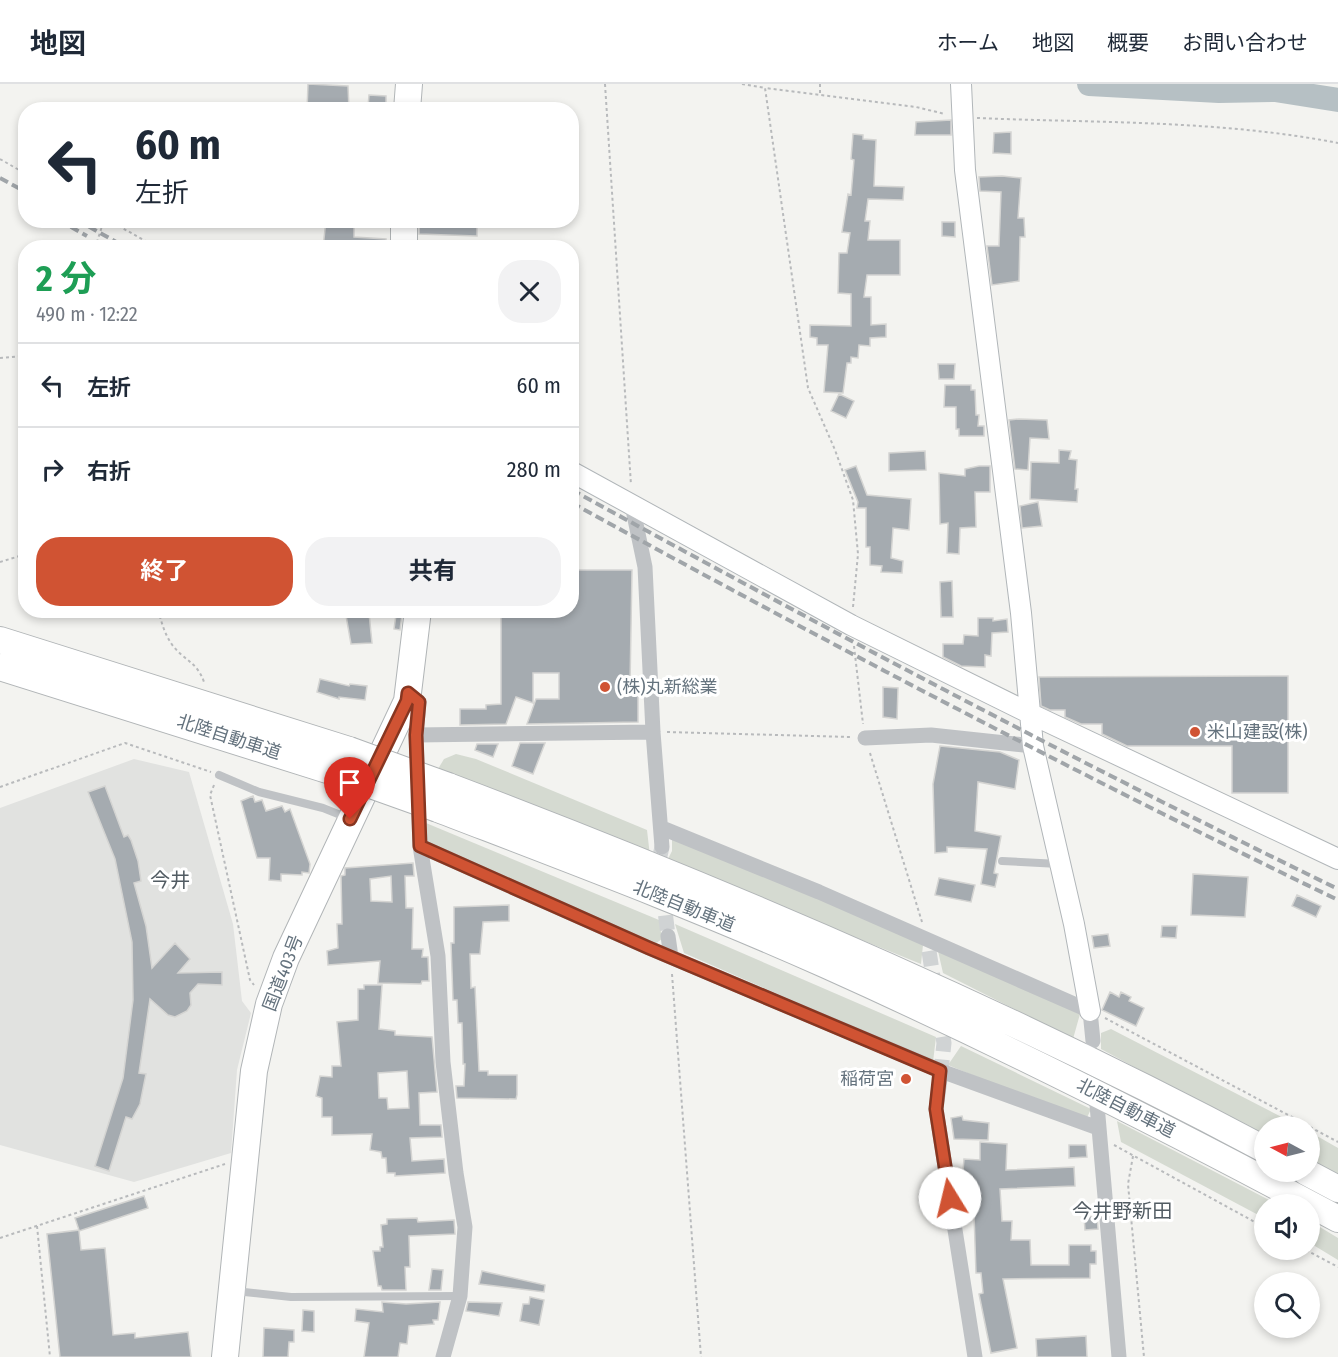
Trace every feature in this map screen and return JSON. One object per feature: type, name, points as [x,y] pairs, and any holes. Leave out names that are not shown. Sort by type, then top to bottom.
[{"type":"highway","points":[[408,102],[409,84]]},
{"type":"highway","name":"国道403号","points":[[225,1357],[254,1071],[269,1004],[286,958],[407,701],[417,618]]},
{"type":"highway","name":"北陸自動車道","points":[[0,640],[349,750],[683,877],[831,939],[1087,1058],[1254,1144]]},
{"type":"highway","name":"北陸自動車道","points":[[0,667],[340,774],[438,809],[696,909],[825,964],[1074,1081],[1338,1219]]},
{"type":"highway","points":[[1320,1179],[1338,1189]]},
{"type":"street","points":[[962,84],[965,170],[1021,613],[1033,746],[1074,924],[1090,1011],[1093,1041]]},
{"type":"street","points":[[579,476],[851,625],[1031,714],[1338,859]]},
{"type":"street","points":[[632,505],[645,567],[653,732],[662,847]]},
{"type":"street","points":[[408,693],[419,702],[416,735],[420,846],[438,956],[443,1062],[465,1227],[460,1296],[443,1357]]},
{"type":"street","points":[[416,735],[653,732]]},
{"type":"street","points":[[865,738],[932,735],[1033,746]]},
{"type":"street","points":[[662,828],[928,945],[1090,1011]]},
{"type":"street","points":[[420,846],[671,957],[1098,1135]]},
{"type":"street","points":[[668,936],[671,957]]},
{"type":"street","points":[[940,1071],[936,1109],[975,1357]]},
{"type":"street","points":[[1097,1105],[1119,1357]]},
{"type":"lane","points":[[219,774],[259,792],[323,808],[350,819]]},
{"type":"lane","points":[[1002,861],[1059,864]]},
{"type":"lane","points":[[233,1291],[291,1297],[460,1296]]},
{"type":"path","points":[[605,84],[632,505]]},
{"type":"path","points":[[742,84],[962,114],[1210,127],[1298,135],[1338,144]]},
{"type":"path","points":[[820,84],[820,93]]},
{"type":"path","points":[[765,88],[808,388],[835,450],[853,501],[858,554],[851,625],[865,738],[928,945]]},
{"type":"path","points":[[0,159],[18,169]]},
{"type":"path","points":[[122,228],[144,240]]},
{"type":"path","points":[[0,358],[18,357]]},
{"type":"path","points":[[0,562],[18,556]]},
{"type":"path","points":[[160,618],[164,633],[175,648],[199,668],[204,682]]},
{"type":"path","points":[[653,732],[865,738]]},
{"type":"path","points":[[0,787],[125,743],[219,774],[210,795],[250,980],[269,1004]]},
{"type":"path","points":[[671,957],[701,1357]]},
{"type":"path","points":[[1090,1011],[1288,1116]]},
{"type":"path","points":[[1320,1133],[1338,1142]]},
{"type":"path","points":[[1098,1135],[1254,1222]]},
{"type":"path","points":[[1133,1156],[1128,1184],[1144,1357]]},
{"type":"path","points":[[0,1238],[219,1165],[245,1162]]},
{"type":"path","points":[[37,1226],[50,1357]]},
{"type":"path","points":[[1320,1257],[1338,1267]]},
{"type":"shaded area","points":[[456,754],[476,759],[647,830],[650,856],[438,769],[444,759]]},
{"type":"shaded area","points":[[134,759],[189,772],[233,924],[242,1001],[251,1013],[237,1070],[231,1153],[134,1182],[0,1145],[0,808]]},
{"type":"shaded area","points":[[426,823],[659,920],[662,939],[655,944],[426,841]]},
{"type":"shaded area","points":[[672,838],[817,897],[923,945],[921,964],[667,861],[672,851]]},
{"type":"shaded area","points":[[675,924],[936,1037],[933,1062],[684,953]]},
{"type":"shaded area","points":[[938,951],[1080,1014],[1073,1039],[943,973]]},
{"type":"shaded area","points":[[1111,1029],[1280,1116],[1254,1116],[1254,1132],[1101,1049],[1101,1033]]},
{"type":"shaded area","points":[[961,1046],[1091,1109],[1085,1122],[948,1065]]},
{"type":"shaded area","points":[[1117,1121],[1258,1194],[1254,1194],[1254,1213],[1121,1142]]},
{"type":"shaded area","points":[[1320,1138],[1338,1148],[1338,1177],[1320,1167]]},
{"type":"shaded area","points":[[1320,1227],[1338,1238],[1338,1260],[1320,1249]]},
{"type":"building","points":[[308,84],[348,86],[349,102],[307,102]]},
{"type":"building","points":[[369,95],[386,96],[386,102],[368,102]]},
{"type":"building","points":[[951,120],[951,135],[915,135],[916,122]]},
{"type":"building","points":[[1011,132],[1011,154],[993,153],[994,133]]},
{"type":"building","points":[[853,134],[863,135],[863,139],[876,140],[874,186],[904,187],[903,200],[868,199],[865,221],[870,221],[868,240],[900,240],[900,275],[867,275],[864,297],[871,297],[871,325],[886,324],[886,337],[870,338],[870,346],[859,345],[858,358],[851,357],[851,363],[847,363],[843,393],[824,392],[828,345],[817,345],[817,338],[810,337],[810,325],[851,326],[851,294],[838,293],[839,253],[847,253],[850,233],[842,232],[848,194],[851,195],[854,160],[851,159]]},
{"type":"building","points":[[979,177],[1021,178],[1018,218],[1024,218],[1025,237],[1020,237],[1019,281],[992,285],[987,246],[999,246],[1001,192],[980,191]]},
{"type":"building","points":[[942,222],[955,222],[955,237],[942,236]]},
{"type":"building","points":[[325,228],[354,228],[354,237],[386,239],[386,240],[324,240]]},
{"type":"building","points":[[419,228],[477,228],[477,236],[419,234]]},
{"type":"building","points":[[938,364],[955,364],[954,379],[939,379]]},
{"type":"building","points":[[945,385],[971,385],[971,390],[975,390],[976,415],[979,415],[978,426],[984,426],[984,436],[959,436],[959,429],[956,429],[956,407],[944,407]]},
{"type":"building","points":[[839,394],[854,401],[846,418],[831,411]]},
{"type":"building","points":[[1009,420],[1047,420],[1049,439],[1030,438],[1028,470],[1015,469]]},
{"type":"building","points":[[1059,450],[1071,451],[1069,459],[1077,460],[1075,489],[1078,489],[1077,502],[1030,499],[1031,462],[1059,463]]},
{"type":"building","points":[[925,451],[926,470],[889,471],[889,453]]},
{"type":"building","points":[[856,466],[867,495],[911,499],[909,530],[893,528],[891,558],[903,561],[902,573],[881,572],[882,566],[870,565],[870,547],[866,547],[866,508],[857,508],[858,502],[845,470]]},
{"type":"building","points":[[990,466],[990,492],[975,492],[976,527],[960,528],[959,554],[947,553],[948,523],[940,524],[939,473],[965,476],[965,469]]},
{"type":"building","points":[[1038,502],[1042,526],[1022,528],[1020,506]]},
{"type":"building","points":[[579,570],[632,570],[630,685],[638,685],[638,722],[527,724],[536,699],[559,699],[559,673],[533,673],[533,703],[516,697],[506,724],[460,725],[460,709],[486,709],[486,705],[501,704],[501,618],[579,618]]},
{"type":"building","points":[[952,581],[953,617],[941,617],[940,582]]},
{"type":"building","points":[[346,618],[370,618],[372,643],[351,644]]},
{"type":"building","points":[[396,618],[402,618],[400,630],[394,629]]},
{"type":"building","points":[[978,618],[993,618],[993,621],[1007,619],[1008,632],[992,633],[991,656],[985,655],[985,667],[961,666],[943,657],[943,644],[963,644],[964,635],[978,636]]},
{"type":"building","name":"米山建設(株)","points":[[1288,676],[1288,793],[1232,793],[1232,746],[1127,746],[1102,734],[1102,724],[1081,724],[1065,717],[1065,710],[1050,710],[1041,706],[1039,677]]},
{"type":"building","points":[[320,679],[349,686],[350,684],[367,686],[365,700],[339,697],[339,699],[317,692]]},
{"type":"building","points":[[883,687],[898,688],[897,719],[883,717]]},
{"type":"building","points":[[520,743],[545,743],[533,774],[512,766]]},
{"type":"building","points":[[477,744],[498,744],[493,757],[475,750]]},
{"type":"building","points":[[940,746],[1000,752],[1019,760],[1015,789],[978,782],[975,831],[1001,836],[994,873],[998,874],[995,887],[981,884],[987,849],[947,847],[947,852],[935,853],[933,784]]},
{"type":"building","points":[[105,786],[124,837],[128,835],[131,840],[138,861],[141,881],[134,883],[146,926],[152,968],[175,943],[190,959],[178,973],[222,972],[222,985],[198,984],[190,993],[191,1005],[187,1011],[175,1017],[168,1015],[150,999],[139,1073],[146,1074],[140,1104],[132,1119],[126,1117],[109,1171],[95,1166],[123,1078],[133,1000],[132,942],[115,859],[88,792]]},
{"type":"building","points":[[253,796],[255,802],[262,800],[266,811],[282,806],[285,812],[290,809],[310,864],[309,873],[281,874],[281,881],[269,880],[270,858],[257,858],[241,801]]},
{"type":"building","points":[[413,863],[414,876],[405,876],[406,908],[413,908],[412,949],[423,949],[422,957],[428,957],[429,981],[422,981],[421,984],[378,983],[380,961],[328,965],[327,951],[338,948],[337,924],[342,924],[341,876],[345,875],[345,868]],"holes":[[[391,876],[392,902],[371,901],[370,879]]]},
{"type":"building","points":[[1193,874],[1248,877],[1245,917],[1191,915]]},
{"type":"building","points":[[939,878],[975,885],[971,902],[935,895]]},
{"type":"building","points":[[1297,895],[1321,906],[1316,917],[1292,906]]},
{"type":"building","points":[[509,905],[509,921],[483,922],[480,954],[470,954],[471,988],[475,987],[479,1071],[488,1071],[488,1075],[517,1075],[516,1099],[457,1098],[456,1086],[464,1086],[465,1064],[463,1064],[462,1023],[458,1023],[457,1000],[453,1000],[451,943],[454,943],[454,907]]},
{"type":"building","points":[[1162,926],[1177,926],[1176,938],[1161,937]]},
{"type":"building","points":[[1108,934],[1110,946],[1094,948],[1092,936]]},
{"type":"building","points":[[364,985],[382,985],[379,1029],[395,1031],[395,1035],[432,1037],[437,1092],[419,1093],[420,1125],[441,1125],[442,1137],[410,1138],[412,1161],[444,1159],[445,1173],[395,1176],[395,1173],[387,1173],[386,1158],[382,1158],[381,1152],[370,1150],[372,1134],[332,1135],[332,1117],[322,1117],[322,1098],[316,1096],[320,1076],[332,1077],[332,1066],[341,1066],[337,1022],[358,1020],[358,989],[364,989]],"holes":[[[407,1071],[409,1108],[388,1109],[387,1098],[379,1098],[378,1073]]]},
{"type":"building","points":[[1110,992],[1119,997],[1121,992],[1131,997],[1129,1001],[1144,1008],[1136,1026],[1102,1010]]},
{"type":"building","points":[[962,1116],[963,1120],[989,1123],[988,1140],[954,1139],[951,1118]]},
{"type":"building","points":[[980,1142],[1007,1144],[1006,1170],[1074,1167],[1075,1186],[1000,1189],[1002,1221],[1012,1221],[1011,1240],[1030,1240],[1031,1265],[1069,1265],[1069,1245],[1091,1245],[1091,1251],[1096,1251],[1096,1264],[1090,1264],[1090,1278],[1003,1279],[1017,1348],[991,1353],[979,1294],[983,1293],[981,1273],[976,1273],[974,1214],[969,1215],[967,1182],[962,1182],[964,1159],[980,1160]]},
{"type":"building","points":[[1069,1145],[1086,1145],[1087,1157],[1069,1158]]},
{"type":"building","points":[[144,1196],[148,1208],[79,1231],[81,1250],[105,1248],[113,1335],[135,1333],[135,1338],[188,1332],[191,1357],[60,1357],[47,1234],[79,1230],[75,1218]]},
{"type":"building","points":[[1097,1216],[1098,1229],[1085,1230],[1084,1217]]},
{"type":"building","points":[[417,1218],[418,1222],[454,1220],[455,1234],[409,1236],[410,1267],[405,1267],[406,1290],[382,1290],[381,1286],[378,1286],[373,1251],[380,1251],[380,1247],[383,1247],[381,1225],[387,1224],[387,1219]]},
{"type":"building","points":[[432,1269],[443,1270],[441,1290],[429,1290]]},
{"type":"building","points":[[482,1271],[545,1285],[544,1292],[479,1284]]},
{"type":"building","points":[[530,1297],[544,1300],[539,1325],[520,1321],[523,1304],[529,1304]]},
{"type":"building","points":[[382,1302],[406,1304],[440,1302],[438,1320],[433,1320],[434,1324],[409,1326],[407,1344],[400,1343],[398,1357],[364,1357],[369,1323],[355,1321],[356,1309],[383,1312]]},
{"type":"building","points":[[468,1302],[502,1303],[499,1316],[466,1311]]},
{"type":"building","points":[[303,1310],[314,1311],[314,1332],[302,1331]]},
{"type":"building","points":[[264,1328],[294,1330],[294,1342],[289,1342],[288,1357],[263,1357]]},
{"type":"building","points":[[1086,1336],[1087,1357],[1037,1357],[1036,1339]]},
{"type":"waterway","points":[[1089,84],[1219,91],[1275,90],[1338,100]]},
{"type":"tunnel","points":[[662,847],[659,860],[668,936]]},
{"type":"tunnel","points":[[929,951],[935,990]]},
{"type":"tunnel","points":[[939,1014],[944,1043],[941,1071]]},
{"type":"railway","points":[[0,178],[18,188]]},
{"type":"railway","points":[[73,228],[87,236]]},
{"type":"railway","points":[[91,228],[113,240]]},
{"type":"railway","points":[[579,494],[952,694],[1338,889]]},
{"type":"railway","points":[[579,507],[952,706],[1144,805],[1338,900]]},
{"type":"place","name":"(株)丸新総業","points":[[605,687]]},
{"type":"place","name":"米山建設(株)","points":[[1195,732]]},
{"type":"place","name":"稲荷宮","points":[[906,1079]]},
{"type":"district","name":"今井","points":[[170,880]]},
{"type":"district","name":"今井野新田","points":[[1122,1211]]},
{"type":"route","points":[[350,819],[407,701],[408,693],[419,702],[416,735],[420,846],[649,948],[940,1071],[936,1109],[950,1198]]}]
